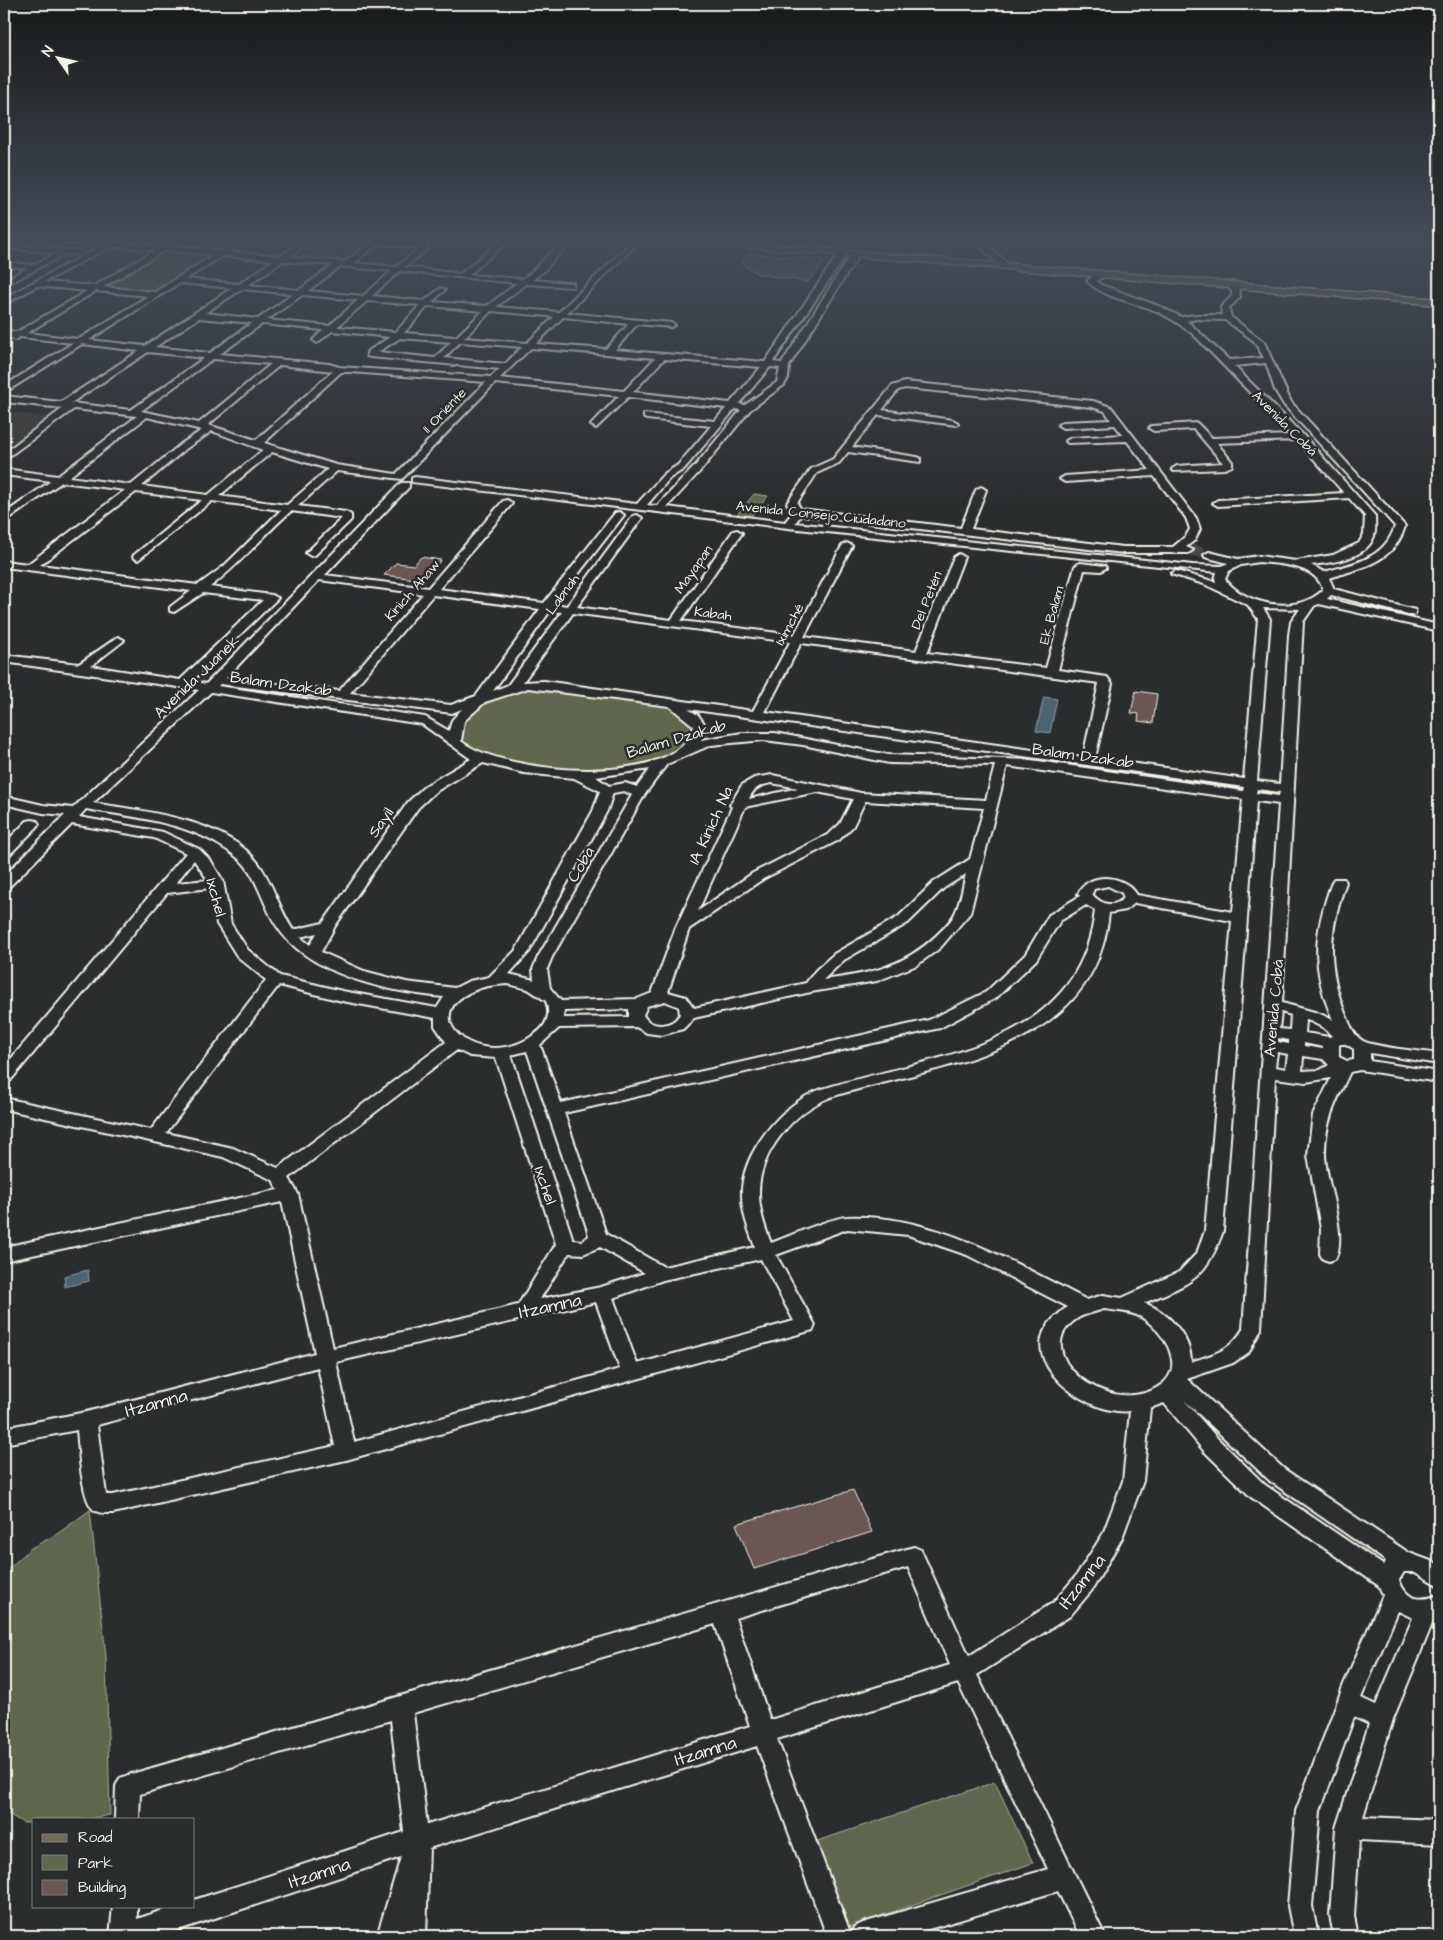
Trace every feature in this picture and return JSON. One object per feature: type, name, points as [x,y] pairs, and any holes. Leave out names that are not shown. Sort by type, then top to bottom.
[{"type":"street","points":[[4,344],[27,330]]},
{"type":"street","points":[[4,390],[98,330]]},
{"type":"street","points":[[4,457],[68,406],[175,330]]},
{"type":"street","points":[[134,412],[210,356],[250,330]]},
{"type":"street","points":[[317,340],[327,330]]},
{"type":"street","points":[[352,330],[398,335],[785,366]]},
{"type":"street","points":[[403,330],[398,335],[370,354],[507,367]]},
{"type":"street","points":[[437,360],[469,330]]},
{"type":"street","name":"11 Oriente","points":[[406,480],[412,464],[491,381],[544,330]]},
{"type":"street","points":[[609,351],[628,330]]},
{"type":"street","name":"Labnah","points":[[512,688],[638,513],[668,476],[681,467],[701,440],[768,364],[792,330]]},
{"type":"street","points":[[4,334],[329,367],[339,370],[350,369],[542,384],[686,400],[730,407],[750,404],[773,391],[784,378],[785,366],[807,330]]},
{"type":"street","name":"Avenida Cobá","points":[[1191,330],[1210,345],[1300,437],[1370,516],[1371,531],[1367,542],[1356,551],[1338,557],[1296,564]]},
{"type":"street","name":"Avenida Cobá","points":[[1243,330],[1258,340],[1268,360],[1278,390],[1287,403],[1400,526],[1398,537],[1391,549],[1376,559],[1322,576]]},
{"type":"street","points":[[596,425],[663,355]]},
{"type":"street","points":[[1226,363],[1252,363],[1268,360]]},
{"type":"street","points":[[31,567],[134,489],[184,446],[207,430],[202,426],[279,362]]},
{"type":"street","points":[[258,444],[339,370]]},
{"type":"street","points":[[1177,549],[1191,538],[1195,529],[1191,518],[1108,409],[1093,404],[905,385],[895,388],[836,461],[814,471],[792,503],[798,512],[965,532],[1123,550],[1192,550]]},
{"type":"street","points":[[740,397],[750,404]]},
{"type":"street","name":"Avenida Consejo Ciudadano","points":[[4,399],[134,412],[202,426],[335,468],[638,513],[660,509],[788,525],[1193,568],[1224,569]]},
{"type":"street","points":[[660,509],[699,467],[750,404]]},
{"type":"street","points":[[874,412],[953,423]]},
{"type":"street","points":[[4,519],[59,480],[145,414]]},
{"type":"street","points":[[647,416],[716,424]]},
{"type":"street","points":[[1063,425],[1118,422]]},
{"type":"street","points":[[1154,428],[1197,426],[1230,465],[1177,469]]},
{"type":"street","points":[[1208,441],[1300,437]]},
{"type":"street","points":[[1071,441],[1129,438]]},
{"type":"street","points":[[701,440],[719,443]]},
{"type":"street","points":[[138,557],[270,449]]},
{"type":"street","points":[[844,449],[917,460]]},
{"type":"street","points":[[406,480],[423,468],[412,464]]},
{"type":"street","points":[[681,467],[699,467]]},
{"type":"street","points":[[174,609],[228,568],[289,508],[335,468]]},
{"type":"street","points":[[4,472],[340,513],[348,517],[311,553]]},
{"type":"street","points":[[1065,480],[1156,473]]},
{"type":"street","points":[[668,476],[684,483]]},
{"type":"street","name":"Avenida Juanek","points":[[4,884],[76,812],[217,680],[318,577],[406,480]]},
{"type":"street","points":[[965,532],[981,490]]},
{"type":"street","points":[[1218,503],[1353,495]]},
{"type":"street","name":"Kinich Ahaw","points":[[341,696],[507,503]]},
{"type":"street","points":[[788,525],[798,512]]},
{"type":"street","points":[[455,742],[455,728],[458,720],[480,700],[548,606],[619,515]]},
{"type":"street","name":"Mayapan","points":[[674,623],[736,533]]},
{"type":"street","name":"Iximché","points":[[757,714],[799,639],[846,546]]},
{"type":"street","points":[[1209,555],[1238,562],[1266,560],[1296,564],[1322,576],[1327,581],[1329,591],[1439,618]]},
{"type":"street","name":"Del Petén","points":[[920,655],[959,557]]},
{"type":"street","points":[[1238,562],[1224,569],[1220,579],[1227,590],[1252,602],[1282,607],[1315,603],[1439,628]]},
{"type":"street","points":[[4,564],[272,598],[181,685]]},
{"type":"street","name":"Ek Balam","points":[[1052,672],[1080,566],[1176,574],[1208,582],[1227,590]]},
{"type":"street","name":"Kabah","points":[[318,577],[1103,680],[1106,684],[1088,761]]},
{"type":"street","name":"Avenida Cobá","points":[[1175,1382],[1226,1358],[1242,1347],[1252,1329],[1267,1071],[1274,1006],[1295,635],[1301,614],[1329,591]]},
{"type":"street","points":[[1125,1304],[1185,1276],[1205,1256],[1214,1231],[1264,619],[1252,602]]},
{"type":"street","points":[[81,668],[118,640]]},
{"type":"street","name":"Balam Dzakab","points":[[4,658],[81,668],[181,685],[425,721],[437,726],[462,749],[480,758],[509,766],[573,774],[629,769],[663,761],[689,749],[716,741],[745,737],[777,737],[886,758],[923,762],[1029,763],[1286,795]]},
{"type":"street","points":[[217,680],[452,709],[512,688],[528,684],[544,684],[672,704],[757,714],[1088,761],[1251,790]]},
{"type":"street","points":[[672,704],[684,710],[700,726],[698,736],[689,749]]},
{"type":"street","points":[[817,744],[818,732],[836,725]]},
{"type":"street","points":[[981,762],[983,746]]},
{"type":"street","name":"Sayil","points":[[312,954],[328,926],[413,805],[430,789],[480,758]]},
{"type":"street","name":"Coba","points":[[542,988],[540,969],[545,957],[639,793],[663,761]]},
{"type":"street","points":[[688,1014],[811,987],[872,978],[912,962],[934,948],[953,929],[963,914],[1002,762]]},
{"type":"street","points":[[573,774],[589,779],[606,790],[625,787],[639,793]]},
{"type":"street","name":"1A Kinich Na","points":[[658,997],[683,927],[737,805],[747,788],[759,781],[789,781],[861,797],[991,804]]},
{"type":"street","points":[[737,805],[820,788]]},
{"type":"street","points":[[495,980],[522,952],[600,811],[606,790]]},
{"type":"street","points":[[683,927],[758,876],[834,837],[846,826],[861,797]]},
{"type":"street","points":[[4,800],[43,809],[170,820],[192,827],[215,837],[239,852],[257,869],[269,902],[290,935],[312,954],[365,978],[414,989],[458,993]]},
{"type":"street","name":"Ixchel","points":[[76,812],[173,840],[194,852],[206,864],[217,884],[224,924],[242,953],[275,979],[342,996],[441,1014]]},
{"type":"street","points":[[4,852],[32,824]]},
{"type":"street","points":[[173,840],[192,827]]},
{"type":"street","points":[[4,1077],[194,852]]},
{"type":"street","points":[[811,987],[820,973],[839,957],[903,920],[939,885],[978,860]]},
{"type":"street","points":[[1131,898],[1123,906],[1102,907],[1087,898],[1085,894],[1088,887],[1096,883],[1108,882],[1125,888],[1131,898],[1241,918]]},
{"type":"street","points":[[1329,1254],[1330,1229],[1316,1155],[1317,1133],[1321,1115],[1345,1053],[1325,982],[1322,956],[1322,935],[1330,905],[1339,882]]},
{"type":"street","points":[[162,889],[194,884],[217,884]]},
{"type":"street","points":[[554,1110],[934,1024],[992,995],[1031,957],[1054,918],[1087,898]]},
{"type":"street","points":[[86,1420],[96,1497],[102,1504],[113,1504],[346,1452],[806,1326],[764,1252],[750,1201],[754,1169],[776,1128],[810,1100],[967,1056],[1017,1034],[1040,1019],[1075,987],[1087,967],[1096,941],[1102,907]]},
{"type":"street","points":[[290,935],[328,926]]},
{"type":"street","points":[[342,996],[360,989],[364,985],[365,978]]},
{"type":"street","points":[[154,1136],[275,979]]},
{"type":"street","points":[[495,980],[520,981],[542,988],[553,999],[556,1006],[554,1023],[546,1035],[532,1044],[502,1052],[476,1051],[455,1043],[443,1030],[441,1014],[447,1003],[458,993],[481,982],[495,980]]},
{"type":"street","points":[[556,1006],[640,1004],[658,997],[677,999],[686,1006],[688,1014],[683,1023],[664,1030],[649,1028],[639,1022],[635,1015],[640,1004]]},
{"type":"street","points":[[1274,1006],[1299,1012],[1330,1023],[1345,1053]]},
{"type":"street","points":[[1294,1074],[1299,1012]]},
{"type":"street","points":[[554,1023],[639,1022]]},
{"type":"street","points":[[1270,1039],[1345,1053],[1439,1076]]},
{"type":"street","points":[[280,1176],[455,1043]]},
{"type":"street","points":[[532,1044],[598,1238],[662,1274]]},
{"type":"street","name":"Ixchel","points":[[502,1052],[565,1244]]},
{"type":"street","points":[[1345,1053],[1439,1059]]},
{"type":"street","points":[[1267,1071],[1324,1076],[1333,1073],[1345,1053]]},
{"type":"street","points":[[4,1104],[227,1152],[280,1176],[289,1194],[327,1357],[346,1452]]},
{"type":"street","points":[[4,1254],[289,1194]]},
{"type":"street","name":"Itzamna","points":[[4,1436],[86,1420],[327,1357],[524,1310],[602,1294],[662,1274],[764,1252],[846,1223],[908,1229],[973,1250],[1082,1306]]},
{"type":"street","points":[[524,1310],[565,1244],[573,1248],[585,1248],[598,1238]]},
{"type":"street","points":[[602,1294],[631,1374]]},
{"type":"street","points":[[1103,1302],[1125,1304],[1146,1312],[1165,1324],[1178,1340],[1183,1356],[1175,1382],[1160,1397],[1142,1403],[1120,1404],[1099,1400],[1080,1390],[1064,1377],[1054,1362],[1051,1345],[1054,1329],[1066,1315],[1082,1306],[1103,1302]]},
{"type":"street","points":[[1175,1382],[1277,1475],[1404,1562],[1424,1565],[1439,1577]]},
{"type":"street","points":[[1175,1382],[1211,1446],[1258,1491],[1391,1587],[1409,1606],[1435,1608],[1382,1719],[1348,1828],[1342,1916],[1346,1936]]},
{"type":"street","name":"Itzamna","points":[[123,1936],[417,1840],[964,1671],[1062,1609],[1084,1583],[1112,1538],[1133,1481],[1142,1403]]},
{"type":"street","points":[[127,1818],[128,1786],[914,1556],[964,1671],[1093,1936]]},
{"type":"street","points":[[1306,1936],[1300,1906],[1308,1811],[1391,1587],[1393,1567],[1404,1562]]},
{"type":"street","points":[[722,1613],[763,1732],[839,1936]]},
{"type":"street","points":[[1349,1703],[1382,1719]]},
{"type":"street","points":[[401,1706],[417,1840],[414,1936]]},
{"type":"street","points":[[1348,1828],[1439,1832]]},
{"type":"street","points":[[390,1936],[417,1840]]},
{"type":"street","points":[[863,1936],[1064,1877]]},
{"type":"street","points":[[123,1936],[125,1908]]},
{"type":"shaded area","points":[[4,412],[55,417],[4,453]]},
{"type":"green space","points":[[754,494],[768,496],[749,519],[735,517]]},
{"type":"green space","points":[[530,685],[670,705],[697,726],[687,747],[669,757],[649,762],[593,769],[570,770],[525,766],[482,754],[462,744],[461,728],[471,710],[500,694]]},
{"type":"green space","points":[[90,1510],[106,1656],[110,1815],[94,1818],[32,1818],[32,1823],[24,1823],[4,1812],[4,1573],[31,1548],[57,1534]]},
{"type":"green space","points":[[995,1782],[1033,1863],[846,1928],[814,1842]]},
{"type":"water","points":[[1044,697],[1057,699],[1050,733],[1036,731]]},
{"type":"water","points":[[88,1270],[89,1281],[65,1287],[64,1276]]},
{"type":"building","points":[[421,557],[441,560],[423,580],[384,575],[396,563],[414,565]]},
{"type":"building","points":[[1136,691],[1157,694],[1153,723],[1138,721],[1139,714],[1131,713]]},
{"type":"building","points":[[853,1490],[872,1532],[754,1569],[736,1524]]},
{"type":"tunnel","points":[[1192,550],[1209,555]]}]
